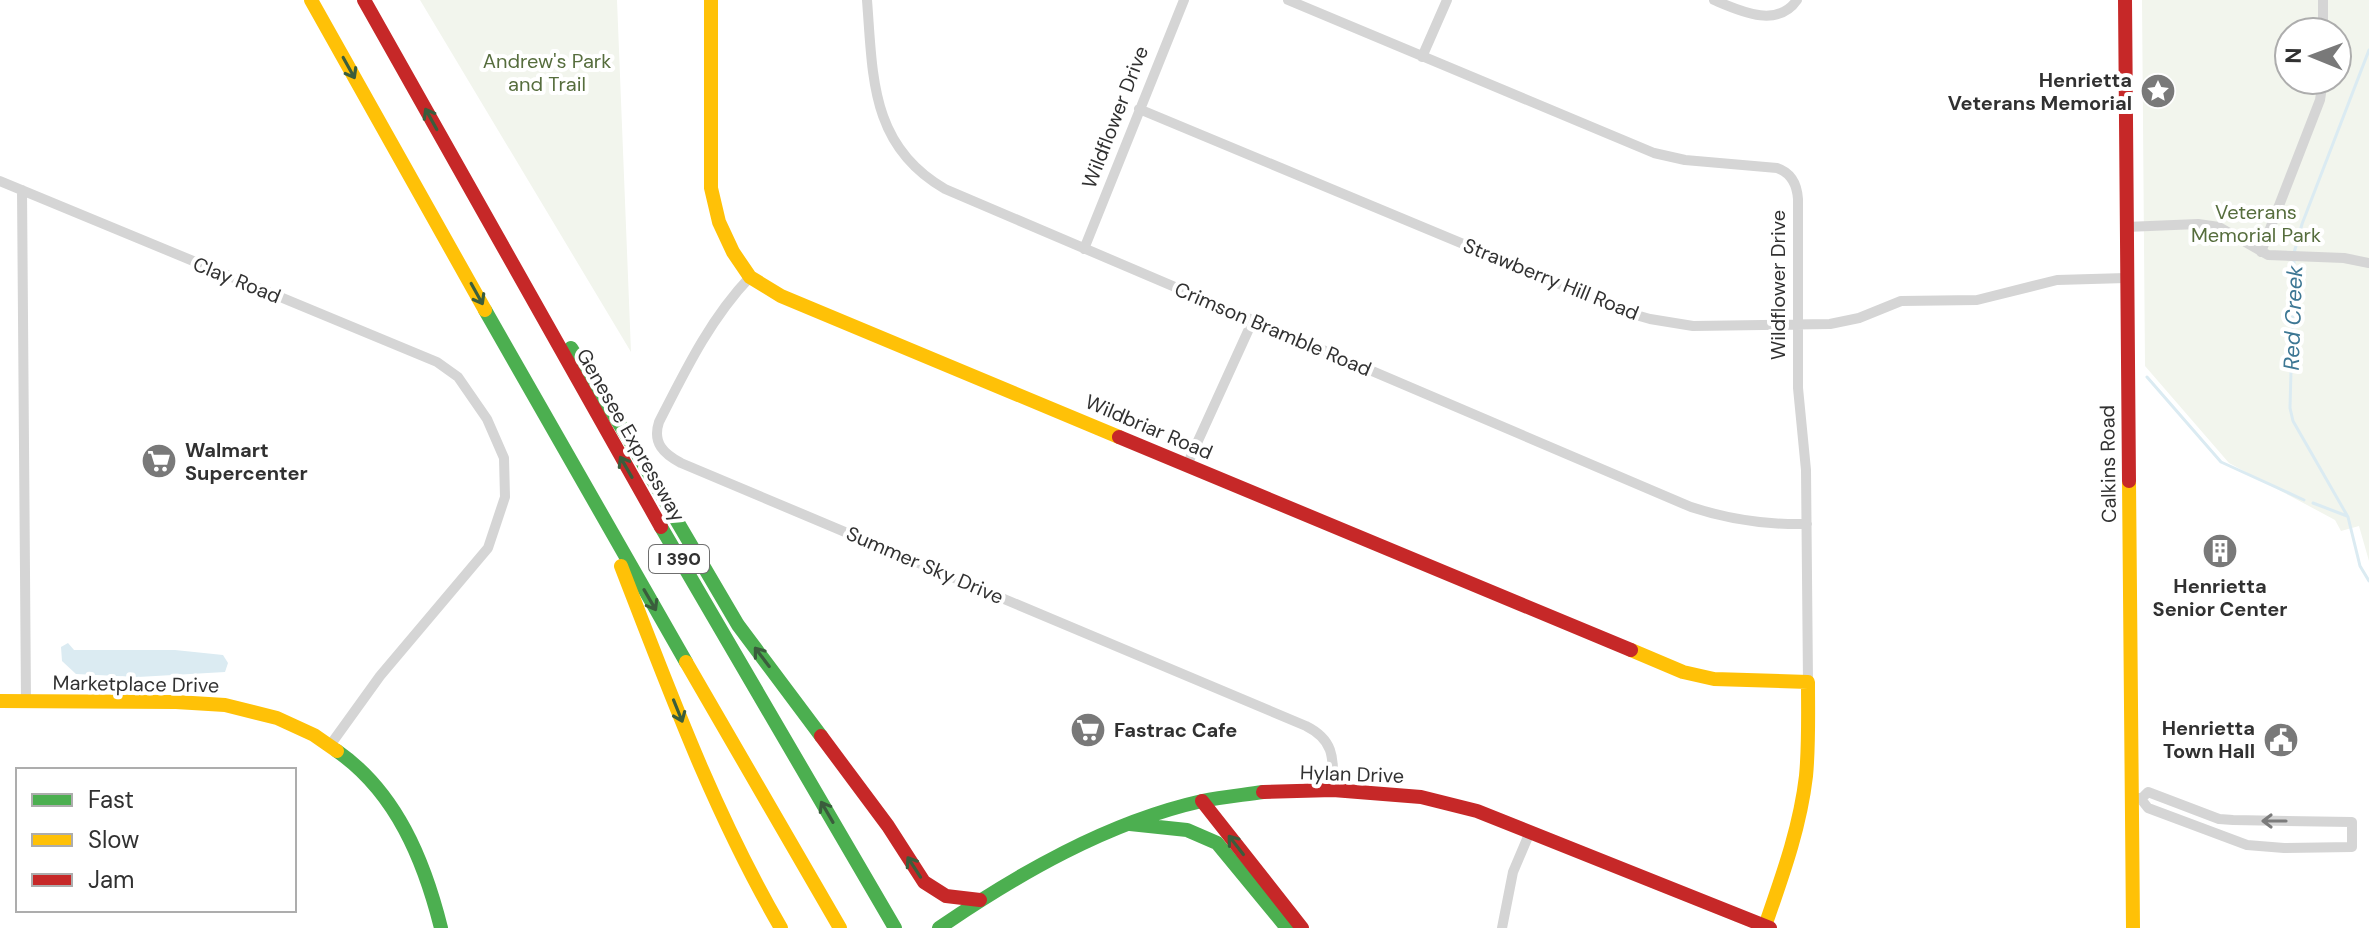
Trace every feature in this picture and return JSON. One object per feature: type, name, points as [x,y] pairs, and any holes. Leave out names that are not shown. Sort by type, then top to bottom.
[{"type":"main road","name":"I 390","points":[[311,0],[597,508],[840,928]]},
{"type":"main road","name":"Genesee Expressway","points":[[364,0],[600,423],[895,928]]},
{"type":"main road","name":"Wildbriar Road","points":[[711,0],[711,188],[724,238],[750,277],[792,300],[1683,672],[1714,679],[1808,682]]},
{"type":"main road","name":"Calkins Road","points":[[2125,0],[2126,278],[2136,798],[2133,928]]},
{"type":"main road","points":[[469,186],[627,436],[738,625],[888,826],[924,882],[946,896],[980,900]]},
{"type":"main road","points":[[597,508],[703,774],[757,888],[781,928]]},
{"type":"main road","name":"Wildflower Drive","points":[[1767,927],[1802,799],[1808,750],[1808,682]]},
{"type":"main road","name":"Marketplace Drive","points":[[0,701],[179,702],[237,707],[285,722],[331,744],[383,793],[403,821],[427,869],[441,928]]},
{"type":"main road","name":"Hylan Drive","points":[[940,927],[980,900],[1070,850],[1130,824],[1202,801],[1265,792],[1333,790],[1421,797],[1477,811],[1767,927]]},
{"type":"main road","points":[[1202,801],[1302,928]]},
{"type":"main road","points":[[1130,824],[1203,833],[1217,843],[1287,928]]},
{"type":"street","name":"Crimson Bramble Road","points":[[867,0],[875,93],[886,126],[904,156],[928,179],[945,189],[1691,507],[1730,519],[1779,525],[1807,524]]},
{"type":"street","name":"Wildflower Drive","points":[[1084,249],[1184,0]]},
{"type":"street","name":"Wildflower Drive","points":[[1288,0],[1654,153],[1685,160],[1777,168],[1787,173],[1797,191],[1798,388],[1807,524],[1808,682]]},
{"type":"street","points":[[1422,57],[1447,0]]},
{"type":"street","points":[[1714,0],[1767,16],[1785,12],[1797,0]]},
{"type":"street","points":[[2261,252],[2321,96]]},
{"type":"street","name":"Strawberry Hill Road","points":[[1139,109],[1629,313],[1650,319],[1693,326],[1798,327],[1859,318],[1901,301],[1977,300],[2057,280],[2126,278]]},
{"type":"street","name":"Clay Road","points":[[0,181],[437,362],[458,377],[487,419],[504,458],[505,497],[488,548],[380,676],[331,744]]},
{"type":"street","points":[[22,190],[26,701]]},
{"type":"street","points":[[2126,227],[2198,224],[2219,227],[2261,252],[2277,257],[2344,258],[2369,263]]},
{"type":"street","name":"Summer Sky Drive","points":[[750,277],[707,332],[659,422],[656,438],[666,454],[1318,732],[1330,748],[1333,790]]},
{"type":"street","points":[[1187,465],[1253,320]]},
{"type":"street","points":[[2148,792],[2219,819],[2352,822],[2352,847],[2247,845],[2148,808],[2136,798],[2148,792]]},
{"type":"street","points":[[1502,928],[1513,872],[1530,832]]},
{"type":"green space","name":"Andrew's Park and Trail","points":[[420,0],[617,0],[631,352]]},
{"type":"green space","name":"Veterans Memorial Park","points":[[2142,0],[2369,0],[2369,561],[2359,526],[2341,531],[2335,520],[2229,463],[2145,366]]},
{"type":"shaded area","points":[[68,643],[74,650],[175,650],[223,655],[228,663],[225,672],[138,677],[76,674],[62,661],[61,647]]},
{"type":"waterway","name":"Red Creek","points":[[2294,253],[2302,224],[2369,50]]},
{"type":"waterway","name":"Red Creek","points":[[2294,260],[2290,408],[2293,421],[2348,517],[2360,566],[2369,581]]},
{"type":"waterway","points":[[2147,377],[2221,462],[2304,500]]},
{"type":"waterway","points":[[2313,503],[2347,516]]},
{"type":"traffic: fast","points":[[485,310],[686,662]]},
{"type":"traffic: fast","points":[[571,348],[627,436],[738,625],[821,736]]},
{"type":"traffic: fast","points":[[661,527],[895,928]]},
{"type":"traffic: fast","points":[[337,751],[376,786],[405,829],[426,877],[441,928]]},
{"type":"traffic: fast","points":[[939,928],[1000,888],[1098,836],[1167,810],[1263,792]]},
{"type":"traffic: fast","points":[[1130,824],[1187,830],[1217,843],[1287,928]]},
{"type":"traffic: slow","points":[[311,0],[485,310]]},
{"type":"traffic: slow","points":[[711,0],[711,188],[719,222],[733,252],[750,277],[781,296],[1119,437]]},
{"type":"traffic: slow","points":[[2129,481],[2133,928]]},
{"type":"traffic: slow","points":[[621,566],[714,796],[781,928]]},
{"type":"traffic: slow","points":[[1631,650],[1683,672],[1714,679],[1808,682],[1808,753],[1803,795],[1790,852],[1765,926]]},
{"type":"traffic: slow","points":[[686,662],[840,928]]},
{"type":"traffic: slow","points":[[0,701],[225,705],[277,718],[314,735],[337,751]]},
{"type":"traffic: jam","points":[[364,0],[661,527]]},
{"type":"traffic: jam","points":[[2125,0],[2129,481]]},
{"type":"traffic: jam","points":[[1119,437],[1631,650]]},
{"type":"traffic: jam","points":[[821,736],[888,826],[924,882],[946,896],[980,900]]},
{"type":"traffic: jam","points":[[1263,792],[1333,790],[1421,797],[1477,811],[1770,928]]},
{"type":"traffic: jam","points":[[1202,801],[1302,928]]},
{"type":"place","name":"Henrietta Veterans Memorial","points":[[2158,91]]},
{"type":"place","name":"Walmart Supercenter","points":[[159,461]]},
{"type":"place","name":"Henrietta Senior Center","points":[[2220,551]]},
{"type":"place","name":"Fastrac Cafe","points":[[1088,730]]},
{"type":"place","name":"Henrietta Town Hall","points":[[2281,740]]}]
